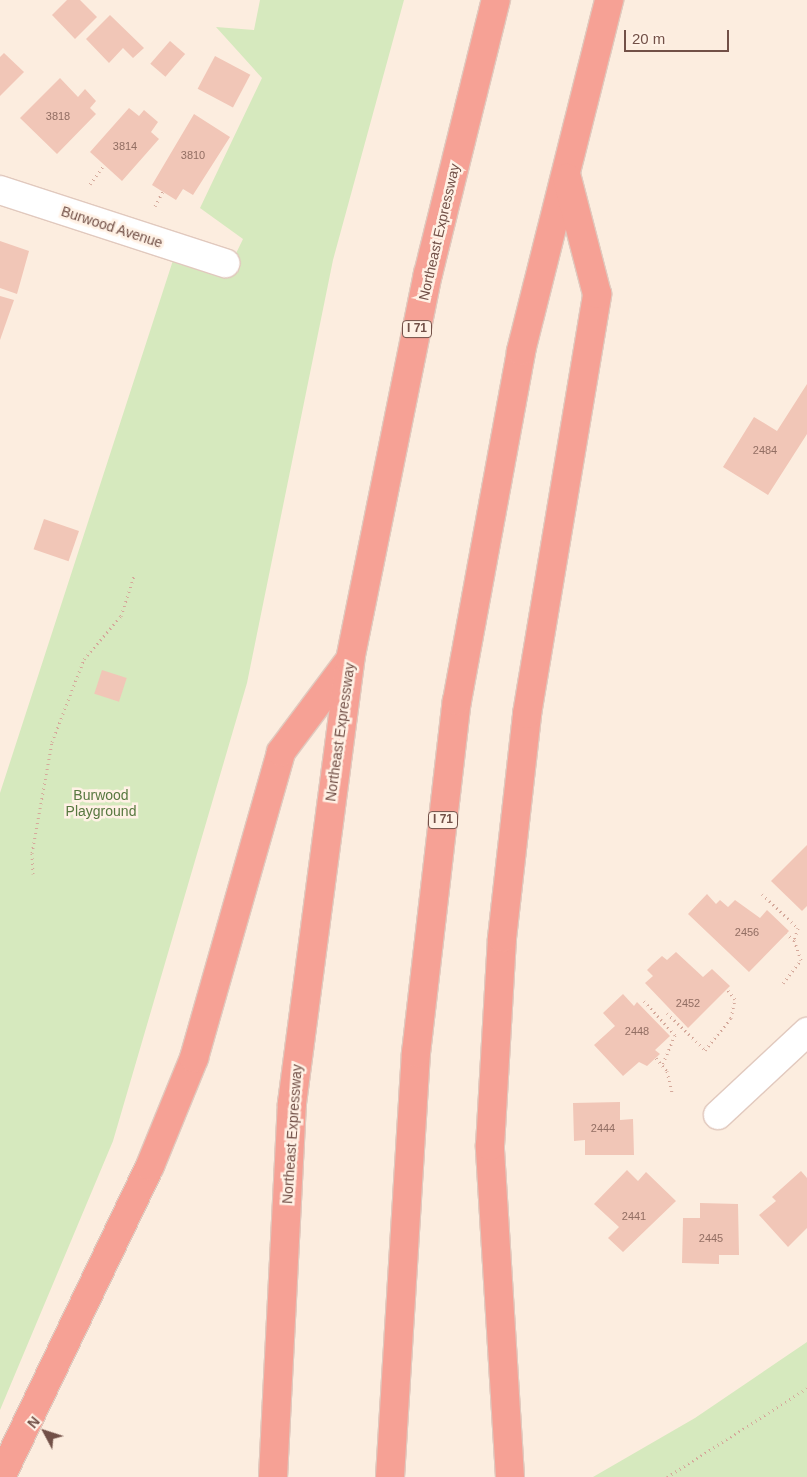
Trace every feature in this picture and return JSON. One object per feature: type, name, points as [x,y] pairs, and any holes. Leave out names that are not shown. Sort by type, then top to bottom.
[{"type":"highway","name":"Northeast Expressway","points":[[273,1477],[292,1103],[350,660],[428,274],[496,0]]},
{"type":"highway","name":"I 71","points":[[390,1477],[416,1053],[457,701],[522,351],[609,0]]},
{"type":"highway","points":[[510,1477],[490,1146],[502,938],[527,714],[597,294],[566,174]]},
{"type":"highway","points":[[1,1477],[150,1166],[194,1058],[281,752],[350,660]]},
{"type":"street","name":"Burwood Avenue","points":[[0,190],[225,264]]},
{"type":"street","points":[[718,1115],[807,1032]]},
{"type":"path","points":[[88,187],[104,165]]},
{"type":"path","points":[[33,874],[32,853],[52,742],[84,659],[121,616],[134,576]]},
{"type":"path","points":[[762,894],[798,928],[794,940]]},
{"type":"path","points":[[783,983],[801,960],[794,940],[786,934]]},
{"type":"path","points":[[667,1013],[705,1050],[731,1018],[734,999],[727,989]]},
{"type":"path","points":[[644,1001],[675,1035],[662,1065]]},
{"type":"path","points":[[656,1058],[662,1065],[672,1092]]},
{"type":"path","points":[[667,1477],[807,1388]]},
{"type":"green space","name":"Burwood Playground","points":[[260,0],[404,0],[333,260],[247,683],[113,1141],[0,1410],[0,793],[177,248],[227,272],[243,239],[200,208],[262,78],[216,27],[254,30]]},
{"type":"green space","points":[[807,1342],[807,1477],[593,1477],[695,1418]]},
{"type":"building","points":[[67,0],[80,0],[97,17],[75,39],[52,15]]},
{"type":"building","points":[[110,15],[144,48],[133,58],[123,48],[109,63],[86,39]]},
{"type":"building","points":[[170,41],[185,54],[165,77],[150,64]]},
{"type":"building","points":[[4,53],[24,72],[0,96],[0,57]]},
{"type":"building","points":[[215,56],[250,75],[233,107],[198,89]]},
{"type":"building","points":[[60,78],[78,97],[85,89],[96,101],[90,108],[96,114],[57,154],[20,118]]},
{"type":"building","points":[[129,108],[139,116],[144,110],[158,122],[151,132],[159,139],[122,181],[90,152]]},
{"type":"building","points":[[194,114],[230,137],[193,195],[183,189],[176,200],[152,185]]},
{"type":"building","points":[[0,241],[29,251],[17,294],[0,288]]},
{"type":"building","points":[[0,296],[14,300],[0,340]]},
{"type":"building","points":[[807,384],[807,434],[768,495],[723,467],[754,417],[777,431]]},
{"type":"building","points":[[44,519],[79,531],[69,561],[34,549]]},
{"type":"building","points":[[102,670],[127,678],[119,702],[94,694]]},
{"type":"building","points":[[807,845],[807,906],[802,911],[771,881]]},
{"type":"building","points":[[707,894],[716,904],[720,900],[728,907],[735,900],[760,918],[767,910],[789,931],[749,972],[688,914]]},
{"type":"building","points":[[676,952],[703,977],[712,969],[730,986],[688,1028],[645,983],[653,976],[647,970],[662,956],[667,960]]},
{"type":"building","points":[[623,994],[634,1006],[637,1002],[670,1036],[655,1050],[660,1054],[647,1066],[639,1062],[623,1076],[594,1045],[615,1026],[603,1013]]},
{"type":"building","points":[[620,1102],[620,1120],[633,1119],[634,1155],[585,1155],[585,1140],[574,1141],[573,1103]]},
{"type":"building","points":[[627,1170],[638,1181],[646,1172],[676,1201],[623,1252],[608,1238],[619,1227],[594,1204]]},
{"type":"building","points":[[801,1171],[807,1178],[807,1228],[788,1247],[759,1215],[776,1201],[772,1197]]},
{"type":"building","points":[[700,1203],[738,1204],[739,1255],[719,1255],[719,1264],[682,1263],[683,1218],[700,1218]]}]
